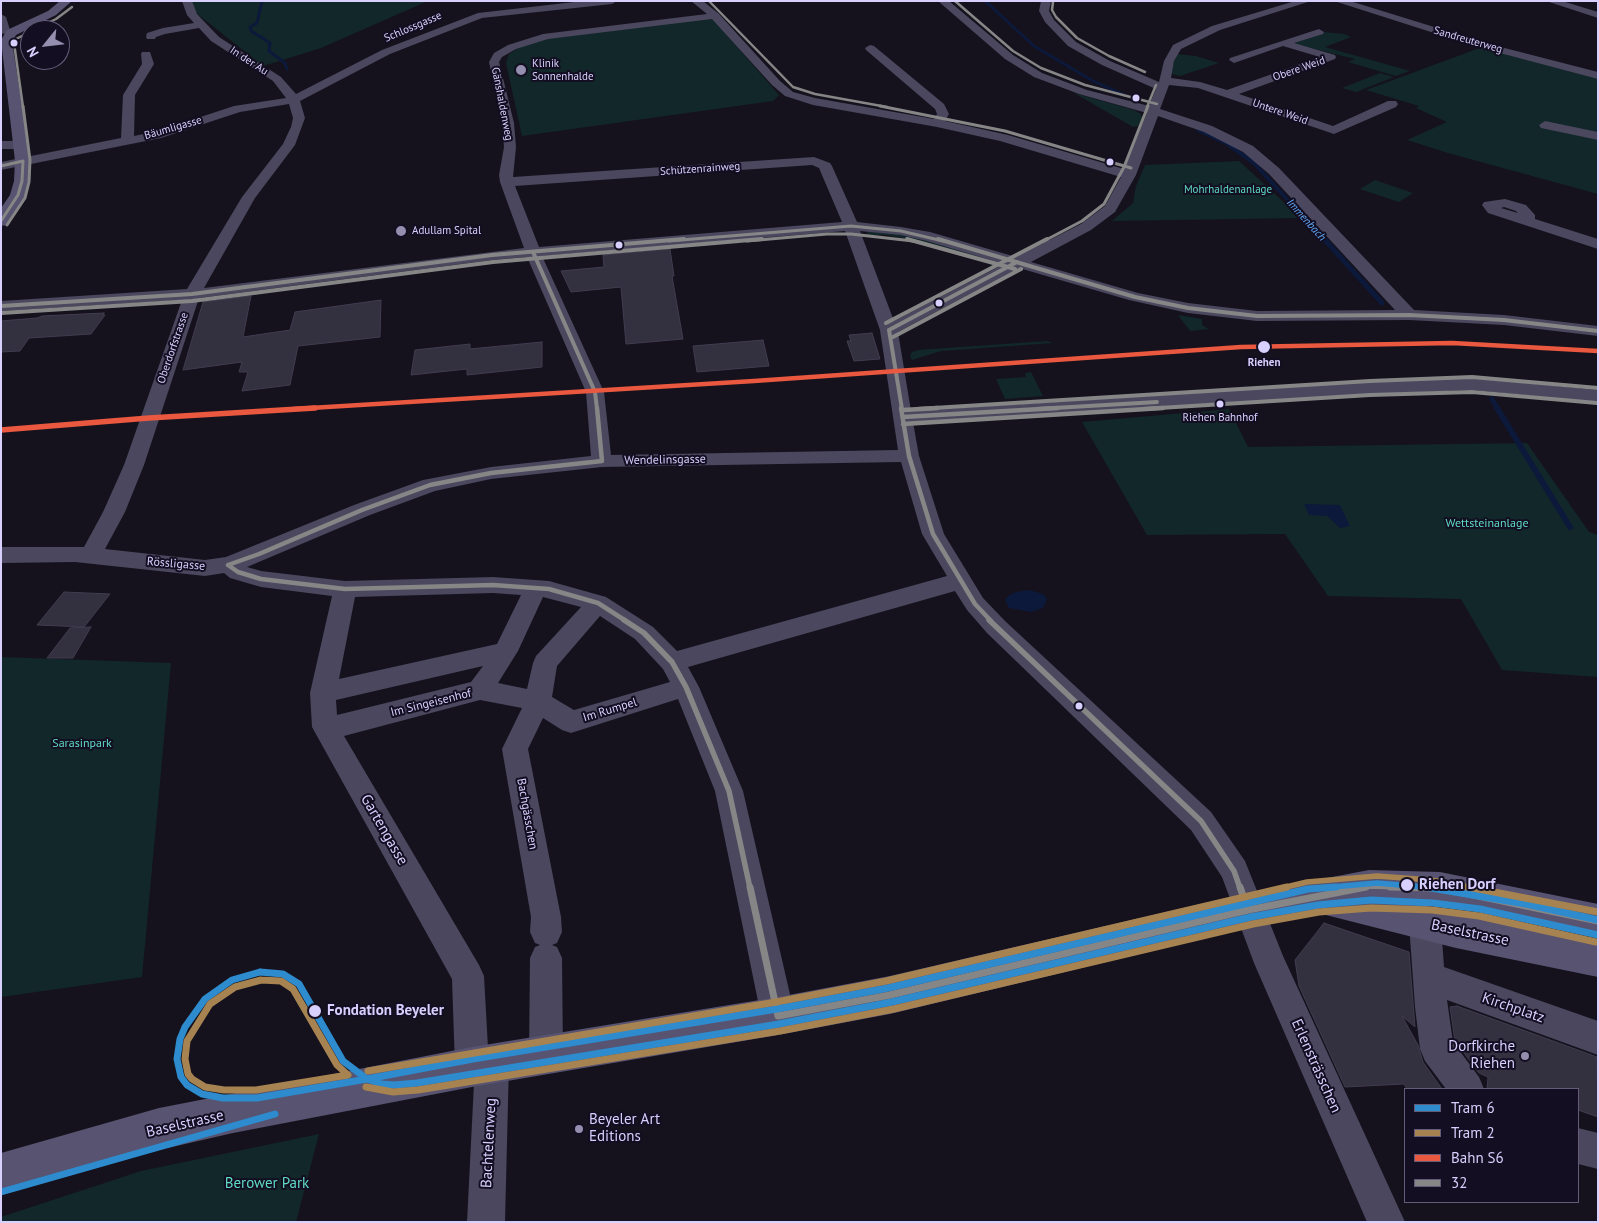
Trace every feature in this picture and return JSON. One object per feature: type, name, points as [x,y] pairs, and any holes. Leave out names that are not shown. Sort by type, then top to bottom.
[{"type":"main road","points":[[1,221],[18,195],[22,182],[22,153],[6,42],[11,34],[52,12],[67,1]]},
{"type":"main road","name":"Baselstrasse","points":[[1,1174],[159,1129],[233,1112],[482,1065],[778,1016],[899,993],[1248,910],[1369,886],[1440,888],[1598,921]]},
{"type":"main road","name":"Baselstrasse","points":[[1313,898],[1425,924],[1598,959]]},
{"type":"street","name":"In der Au","points":[[186,1],[192,15],[215,39],[277,80],[294,100]]},
{"type":"street","name":"Schlossgasse","points":[[294,100],[386,52],[467,19],[507,11],[612,1]]},
{"type":"street","points":[[696,1],[715,16],[782,88],[790,94],[824,104],[937,123],[1003,138],[1129,175]]},
{"type":"street","points":[[943,1],[1009,57],[1038,75],[1083,92],[1155,111],[1208,129],[1230,138],[1262,159],[1409,315]]},
{"type":"street","name":"Untere Weid","points":[[1046,1],[1044,11],[1050,22],[1072,44],[1106,63],[1164,85],[1200,85],[1334,130],[1392,104]]},
{"type":"street","points":[[889,330],[1086,227],[1110,209],[1129,175],[1155,111],[1164,85],[1169,61],[1177,47],[1216,28],[1306,1]]},
{"type":"street","name":"Sandreuterweg","points":[[1338,1],[1486,46],[1598,76]]},
{"type":"street","points":[[1551,1],[1598,15]]},
{"type":"street","name":"Gänshaldenweg","points":[[602,461],[595,392],[533,252],[507,182],[506,174],[510,147],[508,123],[494,62],[498,55],[525,41],[562,33],[715,16]]},
{"type":"street","points":[[1,17],[6,32],[11,34]]},
{"type":"street","points":[[150,37],[164,30],[201,25]]},
{"type":"street","points":[[1234,60],[1319,32]]},
{"type":"street","name":"Obere Weid","points":[[1228,94],[1331,57],[1283,43]]},
{"type":"street","points":[[870,48],[940,107],[942,114],[937,123]]},
{"type":"street","points":[[127,140],[129,96],[148,64],[146,54]]},
{"type":"street","name":"Bäumligasse","points":[[22,153],[161,134],[238,109],[294,100]]},
{"type":"street","name":"Oberdorfstrasse","points":[[91,555],[114,512],[134,465],[192,294],[248,197],[293,136],[299,118],[294,100]]},
{"type":"street","points":[[1545,125],[1598,136]]},
{"type":"street","points":[[1,145],[22,153]]},
{"type":"street","points":[[1,166],[22,153]]},
{"type":"street","name":"Schützenrainweg","points":[[507,182],[814,161],[825,166],[851,226],[889,330],[909,456],[933,534],[975,604],[996,628]]},
{"type":"street","points":[[1528,222],[1598,244]]},
{"type":"street","points":[[1,306],[192,294],[410,265],[533,252],[851,226],[930,237],[1135,297],[1188,308],[1257,316],[1409,315],[1504,320],[1598,331]]},
{"type":"street","points":[[903,417],[1370,388],[1472,384],[1598,396]]},
{"type":"street","name":"Wendelinsgasse","points":[[228,565],[259,554],[362,510],[430,485],[491,473],[602,461],[909,456]]},
{"type":"street","name":"Rössligasse","points":[[1,555],[91,555],[205,568],[228,565]]},
{"type":"street","points":[[228,565],[238,572],[261,579],[345,589],[493,585],[536,588],[572,594],[598,603],[644,633],[672,662],[686,687],[729,791],[778,1016]]},
{"type":"street","points":[[672,662],[960,581]]},
{"type":"street","points":[[480,690],[506,652],[536,588]]},
{"type":"street","name":"Gartengasse","points":[[345,589],[323,694],[325,727],[468,976],[482,1065]]},
{"type":"street","points":[[538,701],[545,663],[598,603]]},
{"type":"street","name":"Erlensträsschen","points":[[996,628],[1200,821],[1234,871],[1270,963],[1386,1222]]},
{"type":"street","points":[[323,694],[506,652]]},
{"type":"street","name":"Im Rumpel","points":[[538,701],[571,722],[686,687]]},
{"type":"street","name":"Im Singeisenhof","points":[[325,727],[347,725],[480,690],[538,701]]},
{"type":"street","name":"Bachgässchen","points":[[538,701],[515,748],[546,917],[546,1055]]},
{"type":"street","points":[[1425,924],[1437,1049],[1466,1088]]},
{"type":"street","name":"Kirchplatz","points":[[1429,978],[1598,1038]]},
{"type":"street","name":"Bachtelenweg","points":[[482,1065],[486,1222]]},
{"type":"street","points":[[1579,1146],[1598,1152]]},
{"type":"green space","points":[[181,1],[428,1],[321,48],[263,66]]},
{"type":"green space","points":[[712,18],[779,95],[773,101],[522,136],[506,63],[509,54],[523,45],[538,40],[577,33]]},
{"type":"green space","points":[[1323,32],[1344,34],[1351,37],[1325,47],[1410,71],[1396,76],[1348,62],[1355,59],[1290,43]]},
{"type":"green space","points":[[1485,46],[1598,76],[1598,194],[1407,140],[1447,122],[1416,108],[1419,106],[1366,90]]},
{"type":"green space","points":[[1177,54],[1196,56],[1219,63],[1180,76],[1172,74],[1171,70]]},
{"type":"green space","points":[[1380,73],[1394,77],[1356,92],[1342,88]]},
{"type":"green space","points":[[1074,93],[1134,110],[1141,114],[1142,118],[1138,126],[1133,127]]},
{"type":"green space","name":"Mohrhaldenanlage","points":[[1239,161],[1301,218],[1112,221],[1133,203],[1136,186],[1145,165]]},
{"type":"green space","points":[[1375,180],[1413,193],[1399,202],[1360,189]]},
{"type":"green space","points":[[873,228],[991,255],[996,262],[996,267],[994,269],[988,261],[981,258],[916,240],[885,235],[868,235],[868,230]]},
{"type":"green space","points":[[1178,315],[1202,319],[1202,325],[1209,329],[1190,331]]},
{"type":"green space","points":[[1047,341],[1053,343],[941,351],[912,360],[910,356],[912,352],[918,350]]},
{"type":"green space","points":[[1031,372],[1043,396],[1005,399],[996,379],[1026,377],[1025,373]]},
{"type":"green space","name":"Wettsteinanlage","points":[[1229,409],[1248,447],[1527,443],[1589,532],[1598,535],[1598,677],[1502,670],[1461,599],[1328,596],[1285,534],[1147,535],[1082,422]]},
{"type":"green space","name":"Sarasinpark","points":[[1,657],[171,663],[142,977],[1,997]]},
{"type":"green space","name":"Berower Park","points":[[319,1134],[296,1222],[1,1222],[1,1217],[141,1171]]},
{"type":"water","points":[[1304,504],[1340,505],[1350,526],[1340,528],[1327,516],[1309,515]]},
{"type":"water","points":[[1030,590],[1043,594],[1047,599],[1043,608],[1031,612],[1009,608],[1005,600],[1008,596],[1016,592]]},
{"type":"building","points":[[670,249],[674,276],[672,276],[683,339],[626,344],[621,287],[571,292],[561,271],[604,267],[603,255]]},
{"type":"building","points":[[251,296],[243,337],[290,330],[295,312],[381,300],[380,337],[298,346],[290,385],[242,391],[248,372],[239,372],[242,362],[183,370],[203,302]]},
{"type":"building","points":[[104,313],[103,315],[105,315],[91,334],[29,338],[20,351],[1,352],[1,321],[42,316]]},
{"type":"building","points":[[872,333],[880,359],[854,361],[847,341],[851,341],[849,335]]},
{"type":"building","points":[[763,340],[769,366],[697,372],[693,346]]},
{"type":"building","points":[[542,342],[542,367],[467,375],[467,369],[411,375],[415,350],[470,344],[470,349]]},
{"type":"building","points":[[64,592],[110,594],[84,627],[37,625]]},
{"type":"building","points":[[91,627],[73,658],[47,658],[70,628]]},
{"type":"building","points":[[1324,923],[1409,952],[1415,1027],[1402,1016],[1418,1045],[1423,1062],[1441,1088],[1406,1088],[1404,1084],[1345,1087],[1299,986],[1295,960]]},
{"type":"building","name":"Dorfkirche Riehen","points":[[1457,1006],[1597,1057],[1598,1117],[1579,1110],[1579,1088],[1487,1088],[1488,1077],[1479,1073],[1455,1041],[1450,1007]]},
{"type":"waterway","points":[[262,1],[257,23],[250,27],[251,31],[270,43],[269,51],[285,63],[287,69]]},
{"type":"waterway","name":"Immenbach","points":[[985,1],[1034,46],[1093,81],[1127,96]]},
{"type":"waterway","name":"Immenbach","points":[[1198,130],[1226,143],[1254,163],[1325,241]]},
{"type":"waterway","name":"Immenbach","points":[[1324,239],[1382,303]]},
{"type":"waterway","name":"Immenbach","points":[[1492,399],[1498,409]]},
{"type":"waterway","name":"Immenbach","points":[[1497,408],[1570,527]]},
{"type":"tram line","name":"2","points":[[368,1071],[776,1002],[886,981],[1307,882],[1377,876],[1431,880],[1598,912]]},
{"type":"tram line","name":"6","points":[[367,1079],[473,1059],[777,1009],[888,988],[1308,889],[1377,883],[1430,887],[1526,904],[1598,920]]},
{"type":"tram line","name":"6","points":[[367,1079],[382,1084],[394,1085],[417,1083],[779,1024],[892,1002],[1251,917],[1318,905],[1371,900],[1433,903],[1480,909],[1598,935]]},
{"type":"tram line","name":"2","points":[[366,1087],[393,1092],[418,1090],[780,1031],[894,1009],[1253,924],[1319,912],[1371,908],[1432,910],[1479,916],[1596,942]]},
{"type":"tram line","name":"6","points":[[260,972],[283,974],[299,984],[343,1061],[367,1079],[257,1098],[223,1098],[202,1094],[187,1085],[181,1077],[177,1059],[180,1039],[185,1027],[205,999],[232,980],[260,972]]},
{"type":"tram line","name":"2","points":[[261,980],[281,981],[293,989],[337,1065],[348,1075],[256,1090],[224,1090],[205,1087],[192,1079],[188,1074],[185,1059],[187,1041],[210,1004],[235,987],[261,980]]},
{"type":"tram line","name":"6","points":[[1,1192],[275,1114]]},
{"type":"rail line","name":"S6","points":[[1,430],[149,418],[754,381],[1241,347],[1452,343],[1598,351]]},
{"type":"transit line","points":[[709,1],[793,87],[815,94],[938,116],[1005,131],[1131,168]]},
{"type":"transit line","points":[[955,1],[1013,51],[1041,68],[1085,85],[1157,104]]},
{"type":"transit line","points":[[1053,2],[1052,10],[1056,17],[1077,38],[1109,56],[1145,72]]},
{"type":"transit line","points":[[54,20],[72,7]]},
{"type":"transit line","points":[[7,225],[25,198],[29,182],[30,160],[14,43],[20,37]]},
{"type":"transit line","points":[[886,323],[1082,221],[1104,204],[1124,167],[1156,85]]},
{"type":"transit line","name":"32","points":[[1,166],[23,161],[22,181],[18,195],[1,221]]},
{"type":"transit line","name":"32","points":[[1,306],[192,294],[492,255],[851,226],[901,231],[930,237],[1135,297],[1188,308],[1257,316],[1409,315],[1504,320],[1598,331]]},
{"type":"transit line","points":[[1,313],[192,301],[493,262],[827,234],[900,238],[1015,269]]},
{"type":"transit line","name":"32","points":[[228,565],[259,554],[362,510],[430,485],[491,473],[602,461],[595,392],[533,252]]},
{"type":"transit line","name":"32","points":[[889,330],[1017,262]]},
{"type":"transit line","points":[[893,337],[1021,269]]},
{"type":"transit line","name":"32","points":[[889,330],[909,456],[933,534],[946,558],[975,604],[996,627],[1201,821],[1234,871],[1248,910]]},
{"type":"transit line","points":[[903,410],[1370,381],[1472,377],[1598,388]]},
{"type":"transit line","points":[[903,424],[1370,395],[1472,392],[1597,403]]},
{"type":"transit line","name":"32","points":[[903,417],[1157,402]]},
{"type":"transit line","name":"32","points":[[228,565],[238,572],[261,579],[345,589],[493,585],[549,589],[598,603],[644,633],[672,662],[686,687],[729,791],[778,1016],[890,995],[1248,910],[1369,886],[1440,888],[1598,921]]},
{"type":"place","name":"Klinik Sonnenhalde","points":[[521,70]]},
{"type":"place","name":"Adullam Spital","points":[[401,231]]},
{"type":"place","name":"Riehen","points":[[1264,347]]},
{"type":"place","name":"Riehen Bahnhof","points":[[1220,404]]},
{"type":"place","name":"Riehen Dorf","points":[[1407,885]]},
{"type":"place","name":"Fondation Beyeler","points":[[315,1011]]},
{"type":"place","name":"Dorfkirche Riehen","points":[[1525,1056]]},
{"type":"place","name":"Beyeler Art Editions","points":[[579,1129]]}]
